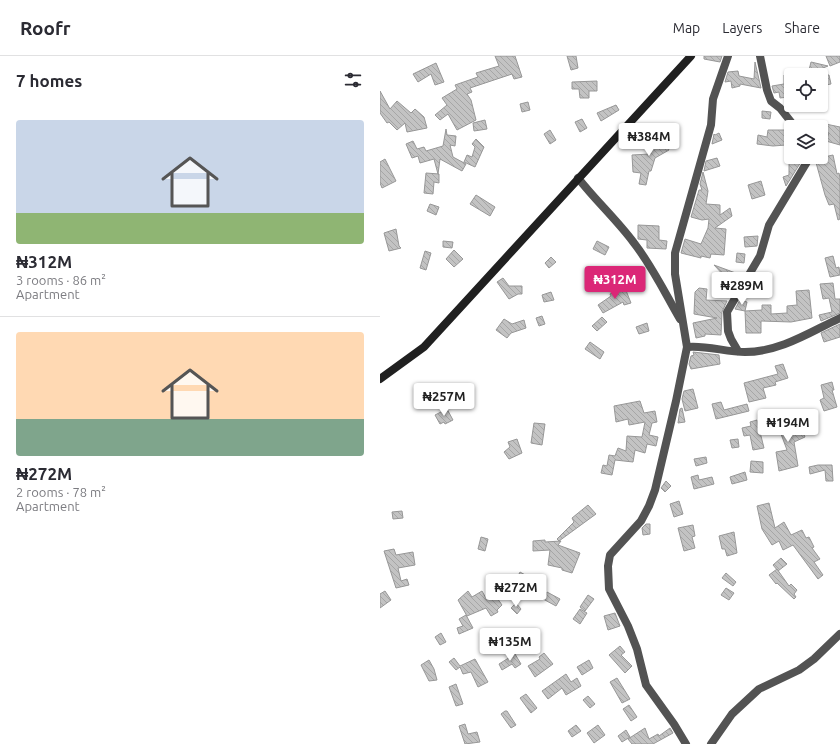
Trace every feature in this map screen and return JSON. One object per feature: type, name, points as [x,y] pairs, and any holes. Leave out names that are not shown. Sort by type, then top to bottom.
[{"type":"main road","points":[[380,380],[424,347],[691,56]]},
{"type":"street","points":[[686,744],[674,724],[646,685],[632,637],[609,589],[608,566],[610,555],[615,547],[641,521],[655,490],[676,401],[687,347],[675,274],[675,253],[711,125],[713,99],[728,56]]},
{"type":"street","points":[[760,56],[766,90],[771,101],[780,108],[789,120]]},
{"type":"street","points":[[738,351],[729,335],[727,312],[760,256],[769,226],[806,164]]},
{"type":"street","points":[[578,178],[638,248],[682,323]]},
{"type":"street","points":[[687,347],[738,351],[765,351],[777,348],[840,318]]},
{"type":"street","points":[[711,744],[732,714],[759,689],[799,670],[814,660],[840,634]]},
{"type":"building","points":[[495,56],[515,56],[522,77],[514,79],[512,74],[470,88],[472,92],[467,94],[471,100],[476,120],[457,130],[448,114],[440,120],[435,115],[447,105],[442,98],[457,89],[455,85],[478,77],[476,73],[499,66]]},
{"type":"building","points":[[567,56],[576,56],[578,68],[571,70]]},
{"type":"building","points":[[704,56],[722,56],[720,62],[704,59]]},
{"type":"building","points":[[826,56],[840,56],[840,62],[830,66]]},
{"type":"building","points":[[755,62],[761,88],[740,84],[740,86],[732,88],[731,81],[725,82],[728,72],[738,71],[739,76],[754,79]]},
{"type":"building","points":[[811,62],[828,66],[823,68],[810,68]]},
{"type":"building","points":[[436,63],[444,82],[435,85],[431,74],[418,82],[413,74]]},
{"type":"building","points":[[828,75],[829,75],[831,84],[828,85]]},
{"type":"building","points":[[597,81],[597,91],[589,91],[589,98],[580,98],[579,89],[572,89],[572,82]]},
{"type":"building","points":[[784,84],[784,98],[780,98],[779,92],[774,93],[772,86]]},
{"type":"building","points":[[380,91],[390,109],[397,101],[411,113],[415,109],[424,117],[427,128],[407,132],[405,123],[397,130],[389,122],[387,123],[380,113]]},
{"type":"building","points":[[528,102],[530,110],[522,112],[520,104]]},
{"type":"building","points":[[616,105],[619,110],[601,121],[597,113]]},
{"type":"building","points":[[762,111],[771,112],[770,119],[762,118]]},
{"type":"building","points":[[582,119],[587,128],[580,132],[575,122]]},
{"type":"building","points":[[485,120],[487,129],[474,131],[473,123]]},
{"type":"building","points":[[828,124],[840,127],[840,145],[828,142]]},
{"type":"building","points":[[446,129],[447,135],[456,136],[455,146],[450,145],[453,157],[466,164],[462,171],[440,159],[438,174],[434,159],[420,163],[418,156],[412,158],[406,144],[413,141],[417,149],[424,147],[426,151],[443,146]]},
{"type":"building","points":[[550,130],[556,140],[550,144],[544,134]]},
{"type":"building","points":[[768,130],[784,130],[784,145],[773,146],[757,144],[758,135],[767,137]]},
{"type":"building","points":[[660,133],[669,150],[655,158],[651,171],[649,171],[646,185],[639,184],[641,173],[633,172],[632,155],[650,154],[643,143]]},
{"type":"building","points":[[719,133],[722,140],[712,144],[714,134]]},
{"type":"building","points":[[476,139],[484,147],[475,167],[464,162],[467,155],[472,157],[475,147],[472,144]]},
{"type":"building","points":[[833,155],[837,174],[839,173],[840,178],[840,219],[838,220],[834,204],[829,205],[825,195],[816,164],[828,164],[828,156]]},
{"type":"building","points":[[717,158],[720,166],[704,171],[706,161]]},
{"type":"building","points":[[385,159],[396,181],[382,188],[380,183],[380,162]]},
{"type":"building","points":[[789,164],[800,164],[786,186],[783,177],[789,175]]},
{"type":"building","points":[[703,172],[708,191],[706,204],[720,205],[720,215],[730,208],[732,216],[715,228],[726,229],[724,255],[711,254],[710,258],[701,256],[701,258],[681,253],[685,239],[701,244],[708,228],[709,219],[702,220],[691,217],[699,190],[702,190],[700,184]]},
{"type":"building","points":[[426,173],[439,174],[439,183],[434,182],[433,194],[424,193]]},
{"type":"building","points":[[761,181],[765,195],[752,199],[748,185]]},
{"type":"building","points":[[476,195],[495,207],[490,216],[470,204]]},
{"type":"building","points":[[430,204],[439,207],[436,215],[427,211]]},
{"type":"building","points":[[638,225],[659,226],[659,240],[667,241],[666,249],[647,248],[647,240],[638,239]]},
{"type":"building","points":[[396,229],[399,246],[401,248],[389,251],[384,233]]},
{"type":"building","points":[[758,236],[757,246],[745,247],[744,237]]},
{"type":"building","points":[[443,241],[453,242],[452,248],[443,247]]},
{"type":"building","points":[[597,241],[609,247],[605,255],[593,249]]},
{"type":"building","points":[[454,250],[463,259],[454,267],[446,259]]},
{"type":"building","points":[[425,251],[431,253],[426,270],[420,268]]},
{"type":"building","points":[[737,253],[745,254],[744,263],[736,262]]},
{"type":"building","points":[[833,256],[836,268],[839,267],[840,275],[830,277],[825,258]]},
{"type":"building","points":[[551,257],[556,262],[549,268],[545,263]]},
{"type":"building","points":[[714,265],[741,275],[738,283],[728,280]]},
{"type":"building","points":[[503,278],[509,286],[522,286],[522,294],[518,294],[509,299],[497,282]]},
{"type":"building","points":[[833,283],[835,299],[840,299],[840,313],[821,321],[819,315],[832,312],[829,298],[823,299],[820,284]]},
{"type":"building","points":[[625,288],[631,303],[624,305],[623,302],[603,313],[598,305],[611,296],[610,294]]},
{"type":"building","points":[[699,288],[707,289],[706,300],[727,301],[722,312],[721,335],[705,334],[705,336],[696,338],[693,323],[717,318],[694,314],[695,292]]},
{"type":"building","points":[[809,290],[812,318],[791,322],[761,321],[761,333],[746,333],[745,311],[762,310],[762,305],[771,305],[771,314],[787,313],[787,306],[797,305],[796,291]]},
{"type":"building","points":[[551,292],[554,300],[544,302],[542,295]]},
{"type":"building","points":[[740,300],[747,302],[745,311],[735,309]]},
{"type":"building","points":[[542,316],[545,324],[539,326],[536,318]]},
{"type":"building","points":[[602,317],[607,322],[597,331],[592,326]]},
{"type":"building","points":[[504,319],[512,324],[524,320],[526,328],[511,333],[507,338],[496,330]]},
{"type":"building","points":[[647,323],[649,331],[639,334],[636,327]]},
{"type":"building","points":[[840,324],[840,337],[824,342],[821,333]]},
{"type":"building","points":[[590,342],[604,352],[600,359],[585,349]]},
{"type":"building","points":[[693,352],[719,355],[720,364],[691,369],[689,364],[691,356],[694,355]]},
{"type":"building","points":[[783,364],[788,378],[775,382],[776,385],[763,388],[766,398],[749,402],[744,383],[778,374],[775,366]]},
{"type":"building","points":[[832,382],[834,390],[832,390],[837,407],[824,411],[820,400],[824,398],[821,385]]},
{"type":"building","points":[[693,389],[698,408],[685,411],[682,399],[684,391]]},
{"type":"building","points":[[640,401],[644,413],[655,411],[657,422],[652,423],[649,435],[658,437],[656,446],[647,444],[645,453],[635,450],[633,462],[615,460],[612,475],[601,473],[603,465],[607,466],[609,455],[615,456],[618,448],[626,451],[627,436],[642,437],[645,422],[629,425],[628,419],[616,422],[614,406]]},
{"type":"building","points":[[721,402],[724,410],[747,404],[749,411],[716,419],[712,404]]},
{"type":"building","points":[[682,408],[685,422],[678,423],[680,409]]},
{"type":"building","points":[[447,409],[453,420],[445,424],[444,422],[440,424],[435,415]]},
{"type":"building","points":[[783,413],[787,421],[791,419],[798,432],[802,430],[805,437],[794,442],[798,466],[779,471],[776,452],[787,450],[775,418]]},
{"type":"building","points":[[757,420],[764,448],[753,450],[750,435],[744,436],[742,428],[751,426],[750,422]]},
{"type":"building","points":[[534,423],[545,424],[542,445],[531,443]]},
{"type":"building","points":[[517,439],[522,453],[509,459],[504,452],[510,447],[508,442]]},
{"type":"building","points":[[738,439],[739,447],[732,448],[730,440]]},
{"type":"building","points":[[706,457],[707,463],[696,466],[694,459]]},
{"type":"building","points":[[751,461],[763,462],[763,473],[750,472]]},
{"type":"building","points":[[818,465],[832,465],[833,481],[826,481],[825,470],[810,474],[809,467]]},
{"type":"building","points":[[745,472],[747,480],[732,484],[730,477]]},
{"type":"building","points":[[698,475],[699,480],[712,477],[714,484],[694,489],[691,477]]},
{"type":"building","points":[[666,481],[671,486],[665,492],[661,488]]},
{"type":"building","points":[[679,501],[683,514],[674,517],[670,504]]},
{"type":"building","points":[[769,503],[775,528],[784,522],[791,535],[802,530],[806,538],[809,537],[814,547],[812,548],[820,559],[814,562],[823,575],[818,579],[793,545],[783,550],[779,541],[772,545],[762,529],[757,506]]},
{"type":"building","points":[[588,505],[596,514],[559,541],[557,539],[574,522],[572,518]]},
{"type":"building","points":[[402,511],[403,518],[393,519],[392,512]]},
{"type":"building","points":[[646,524],[650,524],[650,534],[643,535],[642,528]]},
{"type":"building","points":[[693,525],[695,536],[692,537],[695,548],[684,551],[678,528]]},
{"type":"building","points":[[734,532],[737,553],[727,556],[725,549],[722,549],[719,536]]},
{"type":"building","points":[[481,537],[488,539],[485,551],[478,549]]},
{"type":"building","points":[[545,540],[545,542],[561,541],[558,545],[580,553],[572,573],[562,570],[562,568],[548,565],[550,550],[533,551],[533,541]]},
{"type":"building","points":[[394,549],[396,555],[413,552],[415,565],[398,568],[401,581],[407,579],[409,585],[396,588],[384,551]]},
{"type":"building","points":[[781,558],[787,564],[778,571],[773,565]]},
{"type":"building","points":[[777,569],[789,586],[791,584],[797,590],[794,594],[796,597],[794,599],[777,583],[776,584],[769,575]]},
{"type":"building","points":[[520,572],[527,576],[522,585],[515,582]]},
{"type":"building","points":[[726,573],[736,582],[733,586],[722,578]]},
{"type":"building","points":[[503,577],[512,582],[509,587],[500,583]]},
{"type":"building","points":[[726,588],[734,593],[729,600],[721,595]]},
{"type":"building","points":[[385,591],[391,600],[380,608],[380,594]]},
{"type":"building","points":[[468,591],[472,597],[482,591],[487,600],[495,595],[502,605],[497,610],[498,612],[491,616],[486,608],[467,616],[458,600]]},
{"type":"building","points":[[547,592],[560,599],[556,606],[543,599]]},
{"type":"building","points":[[588,595],[594,599],[585,611],[580,607]]},
{"type":"building","points":[[516,603],[521,609],[517,614],[511,608]]},
{"type":"building","points":[[580,609],[587,613],[580,624],[573,619]]},
{"type":"building","points":[[615,613],[620,626],[608,630],[604,616]]},
{"type":"building","points":[[466,615],[473,628],[459,634],[457,628],[463,626],[459,619]]},
{"type":"building","points":[[441,633],[446,642],[440,645],[435,637]]},
{"type":"building","points":[[620,646],[625,652],[621,655],[632,666],[625,673],[609,655]]},
{"type":"building","points":[[544,653],[553,664],[535,677],[528,666],[540,659],[539,657]]},
{"type":"building","points":[[515,654],[521,664],[515,668],[512,664],[502,670],[499,664]]},
{"type":"building","points":[[454,658],[460,666],[475,659],[488,682],[478,687],[471,672],[463,674],[460,667],[456,670],[449,662]]},
{"type":"building","points":[[429,660],[434,669],[437,680],[429,681],[421,665]]},
{"type":"building","points":[[589,660],[593,668],[582,675],[577,667]]},
{"type":"building","points":[[566,674],[571,682],[577,678],[581,686],[566,695],[562,688],[548,699],[542,691]]},
{"type":"building","points":[[617,678],[630,699],[622,703],[610,682]]},
{"type":"building","points":[[456,684],[463,704],[456,706],[449,687]]},
{"type":"building","points":[[526,694],[537,708],[531,713],[520,698]]},
{"type":"building","points":[[588,696],[595,704],[590,708],[583,700]]},
{"type":"building","points":[[629,705],[637,717],[631,721],[623,709]]},
{"type":"building","points":[[507,711],[516,725],[511,728],[501,714]]},
{"type":"building","points":[[465,724],[468,734],[477,732],[480,742],[465,744],[459,726]]},
{"type":"building","points":[[576,725],[581,731],[572,737],[568,731]]},
{"type":"building","points":[[598,725],[605,735],[594,743],[587,733]]},
{"type":"building","points":[[645,728],[649,739],[658,734],[659,736],[670,728],[673,733],[653,744],[632,744],[628,739]]},
{"type":"building","points":[[626,730],[630,737],[622,742],[618,736]]}]
